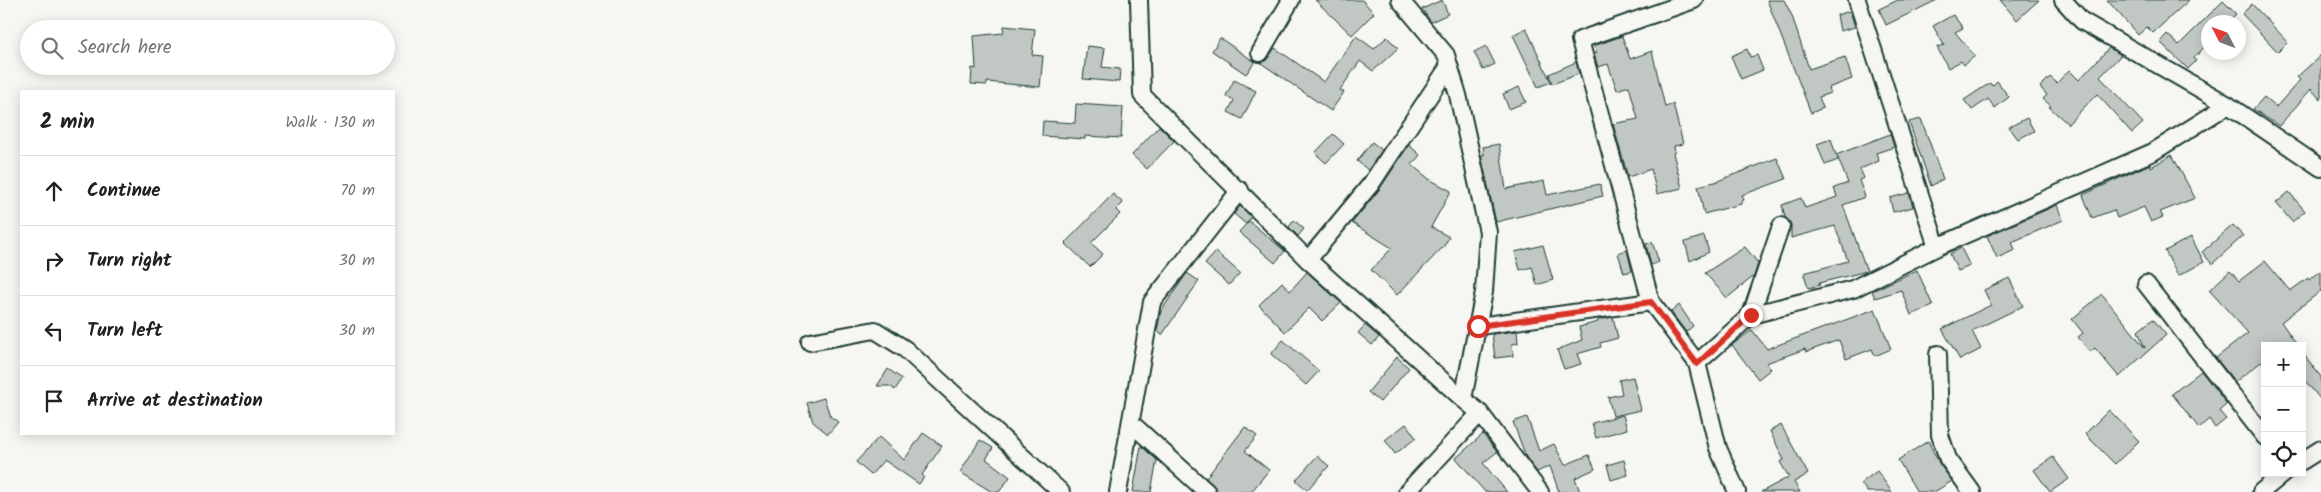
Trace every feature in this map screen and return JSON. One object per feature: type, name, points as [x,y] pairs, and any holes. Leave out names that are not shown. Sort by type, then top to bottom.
[{"type":"street","points":[[1139,0],[1142,95],[1240,190],[1308,260],[1480,413],[1540,492]]},
{"type":"street","points":[[1260,54],[1291,0]]},
{"type":"street","points":[[1400,0],[1446,55],[1488,232],[1484,292],[1463,399]]},
{"type":"street","points":[[1694,0],[1580,40],[1651,302],[1697,364],[1718,448],[1737,492]]},
{"type":"street","points":[[1857,0],[1937,246]]},
{"type":"street","points":[[2063,0],[2082,21],[2228,105],[2320,164]]},
{"type":"street","points":[[1308,260],[1371,184],[1449,66]]},
{"type":"street","points":[[1697,364],[1751,315],[1853,289],[1937,246],[2153,152],[2228,105]]},
{"type":"street","points":[[1118,492],[1152,302],[1240,190]]},
{"type":"street","points":[[1751,315],[1781,226]]},
{"type":"street","points":[[2146,284],[2261,432]]},
{"type":"street","points":[[1478,326],[1651,302]]},
{"type":"street","points":[[810,342],[875,330],[905,349],[1061,492]]},
{"type":"street","points":[[1938,354],[1940,435],[1948,458],[1972,492]]},
{"type":"street","points":[[1407,492],[1480,413]]},
{"type":"street","points":[[1131,423],[1208,492]]},
{"type":"street","points":[[2306,458],[2321,449]]},
{"type":"street","points":[[2261,492],[2279,477]]},
{"type":"building","points":[[1315,0],[1362,0],[1374,13],[1352,35]]},
{"type":"building","points":[[1442,0],[1448,14],[1431,22],[1422,9]]},
{"type":"building","points":[[1767,0],[1784,0],[1792,16],[1809,69],[1845,57],[1852,79],[1828,88],[1830,93],[1819,97],[1823,108],[1811,113]]},
{"type":"building","points":[[1898,0],[1937,0],[1886,25],[1879,9]]},
{"type":"building","points":[[2000,0],[2039,0],[2017,20]]},
{"type":"building","points":[[2107,0],[2189,0],[2153,33],[2147,27],[2138,35]]},
{"type":"building","points":[[2223,1],[2236,14],[2235,15],[2209,15]]},
{"type":"building","points":[[2252,4],[2288,42],[2278,52],[2246,18],[2246,15],[2242,14]]},
{"type":"building","points":[[1850,11],[1855,27],[1840,31],[1837,15]]},
{"type":"building","points":[[1953,15],[1963,28],[1955,32],[1975,56],[1964,65],[1961,61],[1948,68],[1937,47],[1944,45],[1933,26]]},
{"type":"building","points":[[2201,23],[2201,50],[2194,58],[2196,61],[2188,69],[2160,42],[2167,34],[2179,45]]},
{"type":"building","points":[[1004,26],[1035,29],[1032,55],[1043,56],[1040,87],[987,82],[987,85],[971,84],[972,68],[976,69],[974,36],[1003,33]]},
{"type":"building","points":[[1526,28],[1551,82],[1538,87],[1513,35]]},
{"type":"building","points":[[1356,36],[1374,49],[1387,37],[1398,48],[1373,71],[1360,61],[1340,90],[1344,92],[1331,111],[1261,63],[1268,58],[1275,48],[1324,82]]},
{"type":"building","points":[[1622,36],[1630,59],[1652,51],[1665,107],[1673,104],[1683,144],[1674,146],[1675,152],[1673,153],[1682,188],[1657,194],[1651,169],[1628,177],[1613,124],[1638,119],[1629,86],[1617,90],[1608,64],[1598,67],[1594,54],[1597,53],[1594,46]]},
{"type":"building","points":[[1220,38],[1255,62],[1246,74],[1212,51]]},
{"type":"building","points":[[1087,46],[1105,48],[1102,67],[1120,69],[1119,82],[1083,79]]},
{"type":"building","points":[[1486,46],[1495,64],[1483,70],[1474,52]]},
{"type":"building","points":[[2109,48],[2121,55],[2100,77],[2143,123],[2132,133],[2097,94],[2068,124],[2043,99],[2047,95],[2040,87],[2050,77],[2057,83],[2069,70],[2079,80]]},
{"type":"building","points":[[1747,49],[1750,57],[1757,55],[1763,70],[1741,79],[1731,56]]},
{"type":"building","points":[[2321,55],[2321,100],[2311,89],[2279,126],[2253,109],[2264,97],[2276,107],[2300,80],[2297,77]]},
{"type":"building","points":[[1576,62],[1579,74],[1552,84],[1549,74]]},
{"type":"building","points":[[1234,80],[1256,91],[1242,119],[1228,112],[1234,100],[1226,96]]},
{"type":"building","points":[[1997,81],[2009,97],[1995,108],[1988,99],[1972,110],[1964,100],[1990,83],[1992,86]]},
{"type":"building","points":[[1519,87],[1526,102],[1509,109],[1503,94]]},
{"type":"building","points":[[1076,104],[1123,107],[1121,138],[1085,136],[1085,139],[1042,136],[1043,121],[1075,123]]},
{"type":"building","points":[[2027,118],[2034,131],[2018,139],[2009,127]]},
{"type":"building","points":[[1921,119],[1943,179],[1931,186],[1909,122]]},
{"type":"building","points":[[1159,126],[1174,141],[1147,169],[1132,155]]},
{"type":"building","points":[[1333,134],[1344,144],[1326,163],[1315,153]]},
{"type":"building","points":[[1890,134],[1894,147],[1876,153],[1879,161],[1860,169],[1864,178],[1859,180],[1865,197],[1843,205],[1867,271],[1819,283],[1820,285],[1808,288],[1804,273],[1848,261],[1835,226],[1791,238],[1791,224],[1785,217],[1782,205],[1801,198],[1805,208],[1837,197],[1834,188],[1848,183],[1837,156],[1838,160],[1825,165],[1817,144],[1831,139],[1836,155]]},
{"type":"building","points":[[1372,142],[1382,150],[1368,170],[1357,161]]},
{"type":"building","points":[[1499,144],[1506,189],[1544,181],[1547,195],[1600,184],[1603,196],[1496,222],[1481,155],[1484,155],[1483,147]]},
{"type":"building","points":[[1409,145],[1420,155],[1412,165],[1429,179],[1451,191],[1431,227],[1449,237],[1444,246],[1397,295],[1371,270],[1392,248],[1352,223],[1379,190]]},
{"type":"building","points":[[2172,155],[2195,198],[2160,212],[2163,217],[2151,222],[2144,207],[2117,218],[2114,210],[2092,218],[2083,195],[2150,164],[2151,167]]},
{"type":"building","points":[[1777,158],[1786,179],[1742,195],[1744,200],[1741,201],[1741,204],[1704,214],[1698,186],[1715,182]]},
{"type":"building","points":[[2289,192],[2305,211],[2292,222],[2276,203]]},
{"type":"building","points":[[1909,193],[1913,207],[1893,212],[1890,198]]},
{"type":"building","points":[[1113,194],[1123,203],[1116,210],[1120,214],[1091,243],[1103,254],[1090,267],[1065,243]]},
{"type":"building","points":[[2057,205],[2063,220],[2012,242],[2015,250],[1997,258],[1987,236]]},
{"type":"building","points":[[1240,206],[1251,217],[1246,224],[1234,214]]},
{"type":"building","points":[[1294,220],[1304,229],[1298,236],[1289,227]]},
{"type":"building","points":[[1249,221],[1285,251],[1275,263],[1239,232]]},
{"type":"building","points":[[2233,225],[2243,236],[2212,264],[2202,252]]},
{"type":"building","points":[[1704,236],[1709,252],[1690,261],[1685,242]]},
{"type":"building","points":[[2191,237],[2204,262],[2178,276],[2165,251]]},
{"type":"building","points":[[1652,242],[1659,262],[1651,265],[1646,244]]},
{"type":"building","points":[[1543,245],[1553,280],[1537,285],[1532,267],[1520,270],[1515,252]]},
{"type":"building","points":[[1745,247],[1758,263],[1754,276],[1727,298],[1705,273]]},
{"type":"building","points":[[1961,248],[1970,266],[1958,271],[1950,254]]},
{"type":"building","points":[[1627,250],[1632,271],[1624,273],[1618,253]]},
{"type":"building","points":[[1216,252],[1240,273],[1229,285],[1205,264]]},
{"type":"building","points":[[2265,261],[2290,291],[2321,271],[2321,291],[2281,322],[2295,342],[2261,342],[2261,362],[2235,382],[2216,358],[2248,333],[2209,290],[2230,271],[2239,281]]},
{"type":"building","points":[[1917,270],[1933,306],[1911,315],[1901,290],[1875,298],[1872,291]]},
{"type":"building","points":[[1307,272],[1341,303],[1322,321],[1309,308],[1285,332],[1259,305],[1282,282],[1290,291]]},
{"type":"building","points":[[1187,273],[1199,281],[1162,335],[1157,331],[1161,311]]},
{"type":"building","points":[[2009,278],[2023,306],[1972,331],[1981,349],[1960,360],[1942,329],[1991,305],[1984,290]]},
{"type":"building","points":[[2102,294],[2145,348],[2138,331],[2153,319],[2166,335],[2119,377],[2095,348],[2090,352],[2078,337],[2083,333],[2072,319]]},
{"type":"building","points":[[1679,305],[1693,326],[1686,332],[1671,312]]},
{"type":"building","points":[[1875,309],[1891,349],[1875,356],[1872,349],[1846,359],[1839,340],[1806,352],[1805,349],[1766,363],[1771,369],[1758,379],[1732,345],[1752,330],[1767,349]]},
{"type":"building","points":[[1613,317],[1618,338],[1600,343],[1601,347],[1577,354],[1581,364],[1564,369],[1557,350],[1582,340],[1579,327]]},
{"type":"building","points":[[1365,325],[1379,337],[1372,345],[1358,333]]},
{"type":"building","points":[[1517,331],[1518,343],[1512,344],[1513,356],[1495,358],[1492,334]]},
{"type":"building","points":[[1283,340],[1319,371],[1306,385],[1271,354]]},
{"type":"building","points":[[1397,357],[1409,368],[1380,402],[1368,392]]},
{"type":"building","points":[[2306,357],[2321,377],[2321,400],[2306,382]]},
{"type":"building","points":[[888,369],[902,379],[895,390],[890,386],[877,386]]},
{"type":"building","points":[[2201,371],[2227,404],[2219,411],[2226,419],[2215,428],[2209,419],[2199,428],[2172,394]]},
{"type":"building","points":[[1633,377],[1641,410],[1613,416],[1608,397],[1622,394],[1619,380]]},
{"type":"building","points":[[824,398],[830,416],[838,422],[828,434],[813,422],[807,403]]},
{"type":"building","points":[[2109,410],[2139,441],[2115,464],[2085,434]]},
{"type":"building","points":[[1623,415],[1627,429],[1596,438],[1592,423]]},
{"type":"building","points":[[1527,417],[1539,451],[1554,444],[1565,465],[1589,455],[1595,469],[1575,478],[1580,492],[1559,492],[1550,466],[1537,472],[1526,457],[1513,422]]},
{"type":"building","points":[[1406,424],[1416,438],[1395,454],[1385,440]]},
{"type":"building","points":[[1781,425],[1808,474],[1794,482],[1800,492],[1761,492],[1789,477],[1780,462],[1784,460],[1770,431]]},
{"type":"building","points":[[1245,427],[1257,436],[1245,451],[1269,470],[1251,492],[1218,492],[1206,478]]},
{"type":"building","points":[[923,433],[942,446],[922,475],[924,477],[919,484],[884,460],[871,475],[856,462],[879,437],[904,460]]},
{"type":"building","points":[[1483,434],[1497,452],[1483,463],[1507,492],[1485,492],[1456,458]]},
{"type":"building","points":[[980,440],[993,448],[986,459],[1010,477],[999,492],[992,492],[960,472]]},
{"type":"building","points":[[1928,441],[1940,465],[1952,481],[1934,492],[1917,492],[1898,460]]},
{"type":"building","points":[[1141,446],[1157,460],[1151,492],[1133,492]]},
{"type":"building","points":[[1317,456],[1329,466],[1307,490],[1296,480]]},
{"type":"building","points":[[2053,457],[2069,479],[2050,492],[2034,470]]},
{"type":"building","points":[[1624,460],[1628,475],[1611,480],[1607,465]]},
{"type":"building","points":[[1877,471],[1892,492],[1867,492],[1861,483]]},
{"type":"route","points":[[1478,326],[1651,302],[1697,364],[1751,315]]}]
